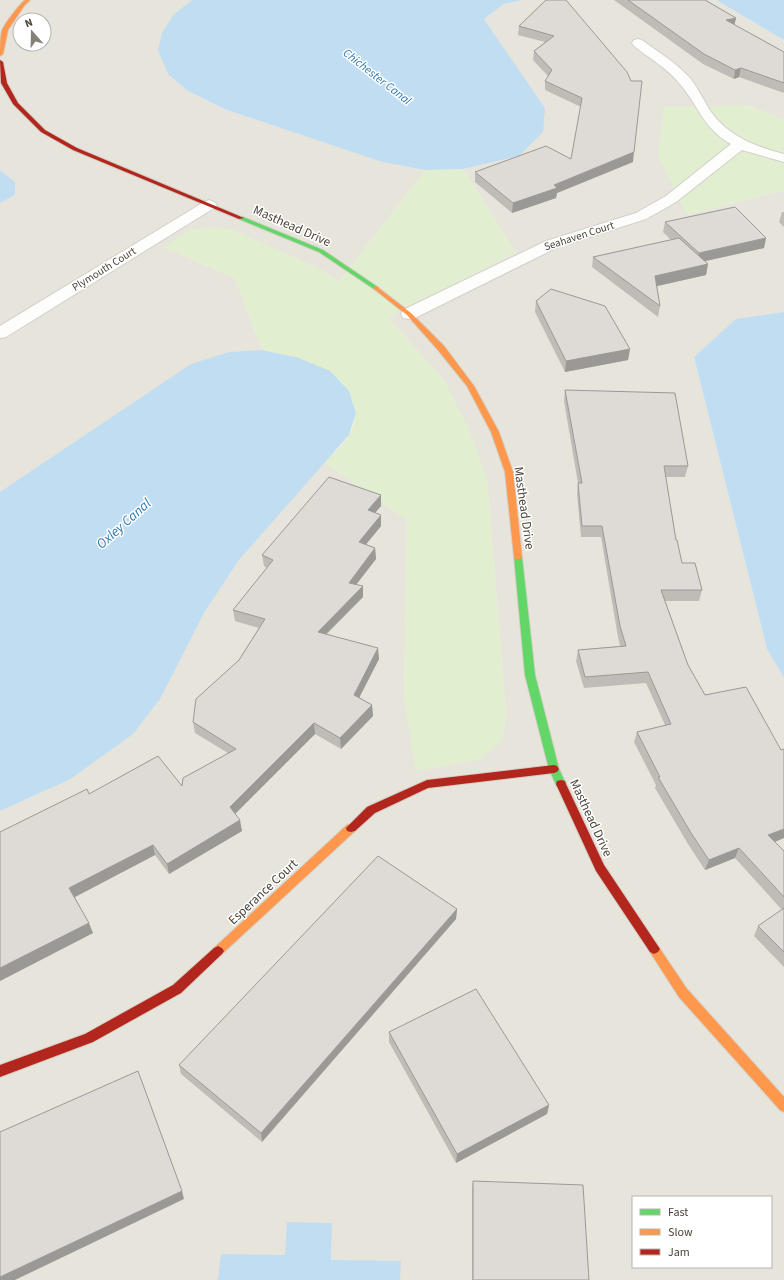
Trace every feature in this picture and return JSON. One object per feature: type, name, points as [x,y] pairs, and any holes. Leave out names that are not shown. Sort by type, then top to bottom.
[{"type":"street","points":[[0,54],[5,30],[22,5],[28,0]]},
{"type":"street","points":[[638,43],[683,79],[708,118],[724,134],[740,144],[763,153],[784,158]]},
{"type":"street","name":"Masthead Drive","points":[[0,62],[4,82],[16,104],[43,131],[75,149],[321,251],[374,286],[409,314],[441,348],[470,386],[495,432],[508,472],[530,675],[554,769],[600,868],[683,994],[784,1106]]},
{"type":"street","name":"Seahaven Court","points":[[409,314],[552,244],[641,216],[671,200],[740,144]]},
{"type":"street","name":"Plymouth Court","points":[[0,333],[209,205]]},
{"type":"street","name":"Esperance Court","points":[[0,1071],[89,1038],[177,989],[371,810],[427,784],[554,769]]},
{"type":"shaded area","points":[[0,0],[192,0],[174,14],[188,91],[224,109],[382,162],[425,170],[339,282],[316,267],[232,230],[163,247],[235,278],[262,350],[229,352],[0,492],[0,203],[15,195],[15,182],[0,170]]},
{"type":"shaded area","points":[[523,0],[716,0],[784,40],[784,120],[747,105],[687,215],[784,190],[784,312],[736,320],[694,357],[767,649],[784,678],[784,1280],[0,1280],[0,811],[69,780],[204,613],[239,560],[324,462],[407,520],[404,700],[502,740],[506,715],[487,479],[444,380],[388,318],[516,253],[463,169],[519,156],[545,108],[484,19],[504,4]]},
{"type":"green space","points":[[747,105],[784,120],[784,190],[687,215],[658,155],[664,107]]},
{"type":"green space","points":[[463,169],[516,253],[388,318],[444,380],[468,427],[487,479],[506,715],[502,740],[479,760],[416,771],[404,700],[407,520],[324,462],[344,442],[353,427],[355,415],[354,406],[347,389],[328,371],[316,365],[289,356],[262,350],[235,278],[163,247],[190,230],[212,227],[233,230],[316,267],[339,282],[425,170]]},
{"type":"water","name":"Chichester Canal","points":[[192,0],[523,0],[504,4],[484,19],[545,108],[543,132],[519,156],[463,169],[425,170],[382,162],[224,109],[188,91],[168,74],[158,50],[162,33],[174,14]]},
{"type":"water","points":[[716,0],[784,0],[784,40]]},
{"type":"water","points":[[0,170],[15,182],[15,195],[0,203]]},
{"type":"water","points":[[784,312],[784,678],[767,649],[694,357],[736,319]]},
{"type":"water","name":"Oxley Canal","points":[[262,350],[299,358],[330,371],[349,391],[356,413],[349,435],[239,560],[204,613],[160,699],[133,734],[69,780],[0,811],[0,492],[191,364],[229,352]]},
{"type":"water","points":[[287,1222],[332,1223],[331,1260],[401,1261],[400,1280],[218,1280],[221,1254],[285,1255]]},
{"type":"building","points":[[546,0],[566,0],[627,72],[631,81],[642,81],[634,152],[554,185],[557,188],[513,203],[475,172],[546,146],[571,159],[582,98],[545,81],[552,70],[534,51],[554,36],[519,26]]},
{"type":"building","points":[[628,0],[705,0],[736,18],[726,20],[784,52],[784,83],[741,68],[735,70],[704,54]]},
{"type":"building","points":[[735,207],[766,238],[699,253],[665,222]]},
{"type":"building","points":[[679,238],[708,264],[655,276],[660,306],[593,257]]},
{"type":"building","points":[[551,289],[605,306],[630,349],[566,361],[536,301]]},
{"type":"building","points":[[565,390],[675,393],[688,466],[664,466],[676,540],[682,563],[695,563],[702,590],[661,590],[688,665],[705,695],[746,687],[781,750],[784,749],[784,829],[768,835],[784,851],[784,897],[739,848],[709,860],[691,833],[658,777],[660,777],[637,732],[671,724],[648,672],[585,677],[578,650],[626,646],[620,626],[602,526],[582,526],[578,483],[582,483]]},
{"type":"building","points":[[329,477],[381,495],[368,510],[381,515],[359,542],[375,548],[349,583],[363,586],[318,632],[378,648],[354,695],[372,705],[340,738],[314,723],[230,807],[240,820],[167,864],[153,845],[69,888],[89,923],[0,968],[0,832],[87,789],[89,794],[158,756],[182,786],[183,778],[236,749],[193,722],[196,699],[239,660],[265,619],[233,610],[273,560],[262,555]]},
{"type":"building","points":[[378,856],[457,909],[261,1133],[179,1065]]},
{"type":"building","points":[[784,908],[784,952],[758,926]]},
{"type":"building","points":[[476,989],[549,1105],[457,1154],[389,1032]]},
{"type":"building","points":[[138,1071],[182,1191],[0,1277],[0,1132]]},
{"type":"building","points":[[473,1181],[583,1185],[589,1280],[473,1280]]},
{"type":"traffic: fast","points":[[241,218],[321,251],[376,288]]},
{"type":"traffic: fast","points":[[518,557],[530,675],[554,769],[561,784]]},
{"type":"traffic: slow","points":[[0,54],[5,30],[22,5],[28,0]]},
{"type":"traffic: slow","points":[[376,288],[409,314],[441,348],[470,386],[495,432],[509,472],[518,557]]},
{"type":"traffic: slow","points":[[218,951],[351,828]]},
{"type":"traffic: slow","points":[[654,949],[683,993],[784,1106]]},
{"type":"traffic: jam","points":[[0,62],[4,83],[16,104],[43,131],[75,149],[241,218]]},
{"type":"traffic: jam","points":[[351,828],[371,810],[427,784],[554,769]]},
{"type":"traffic: jam","points":[[561,784],[600,868],[654,949]]},
{"type":"traffic: jam","points":[[0,1071],[89,1038],[177,989],[218,951]]}]
